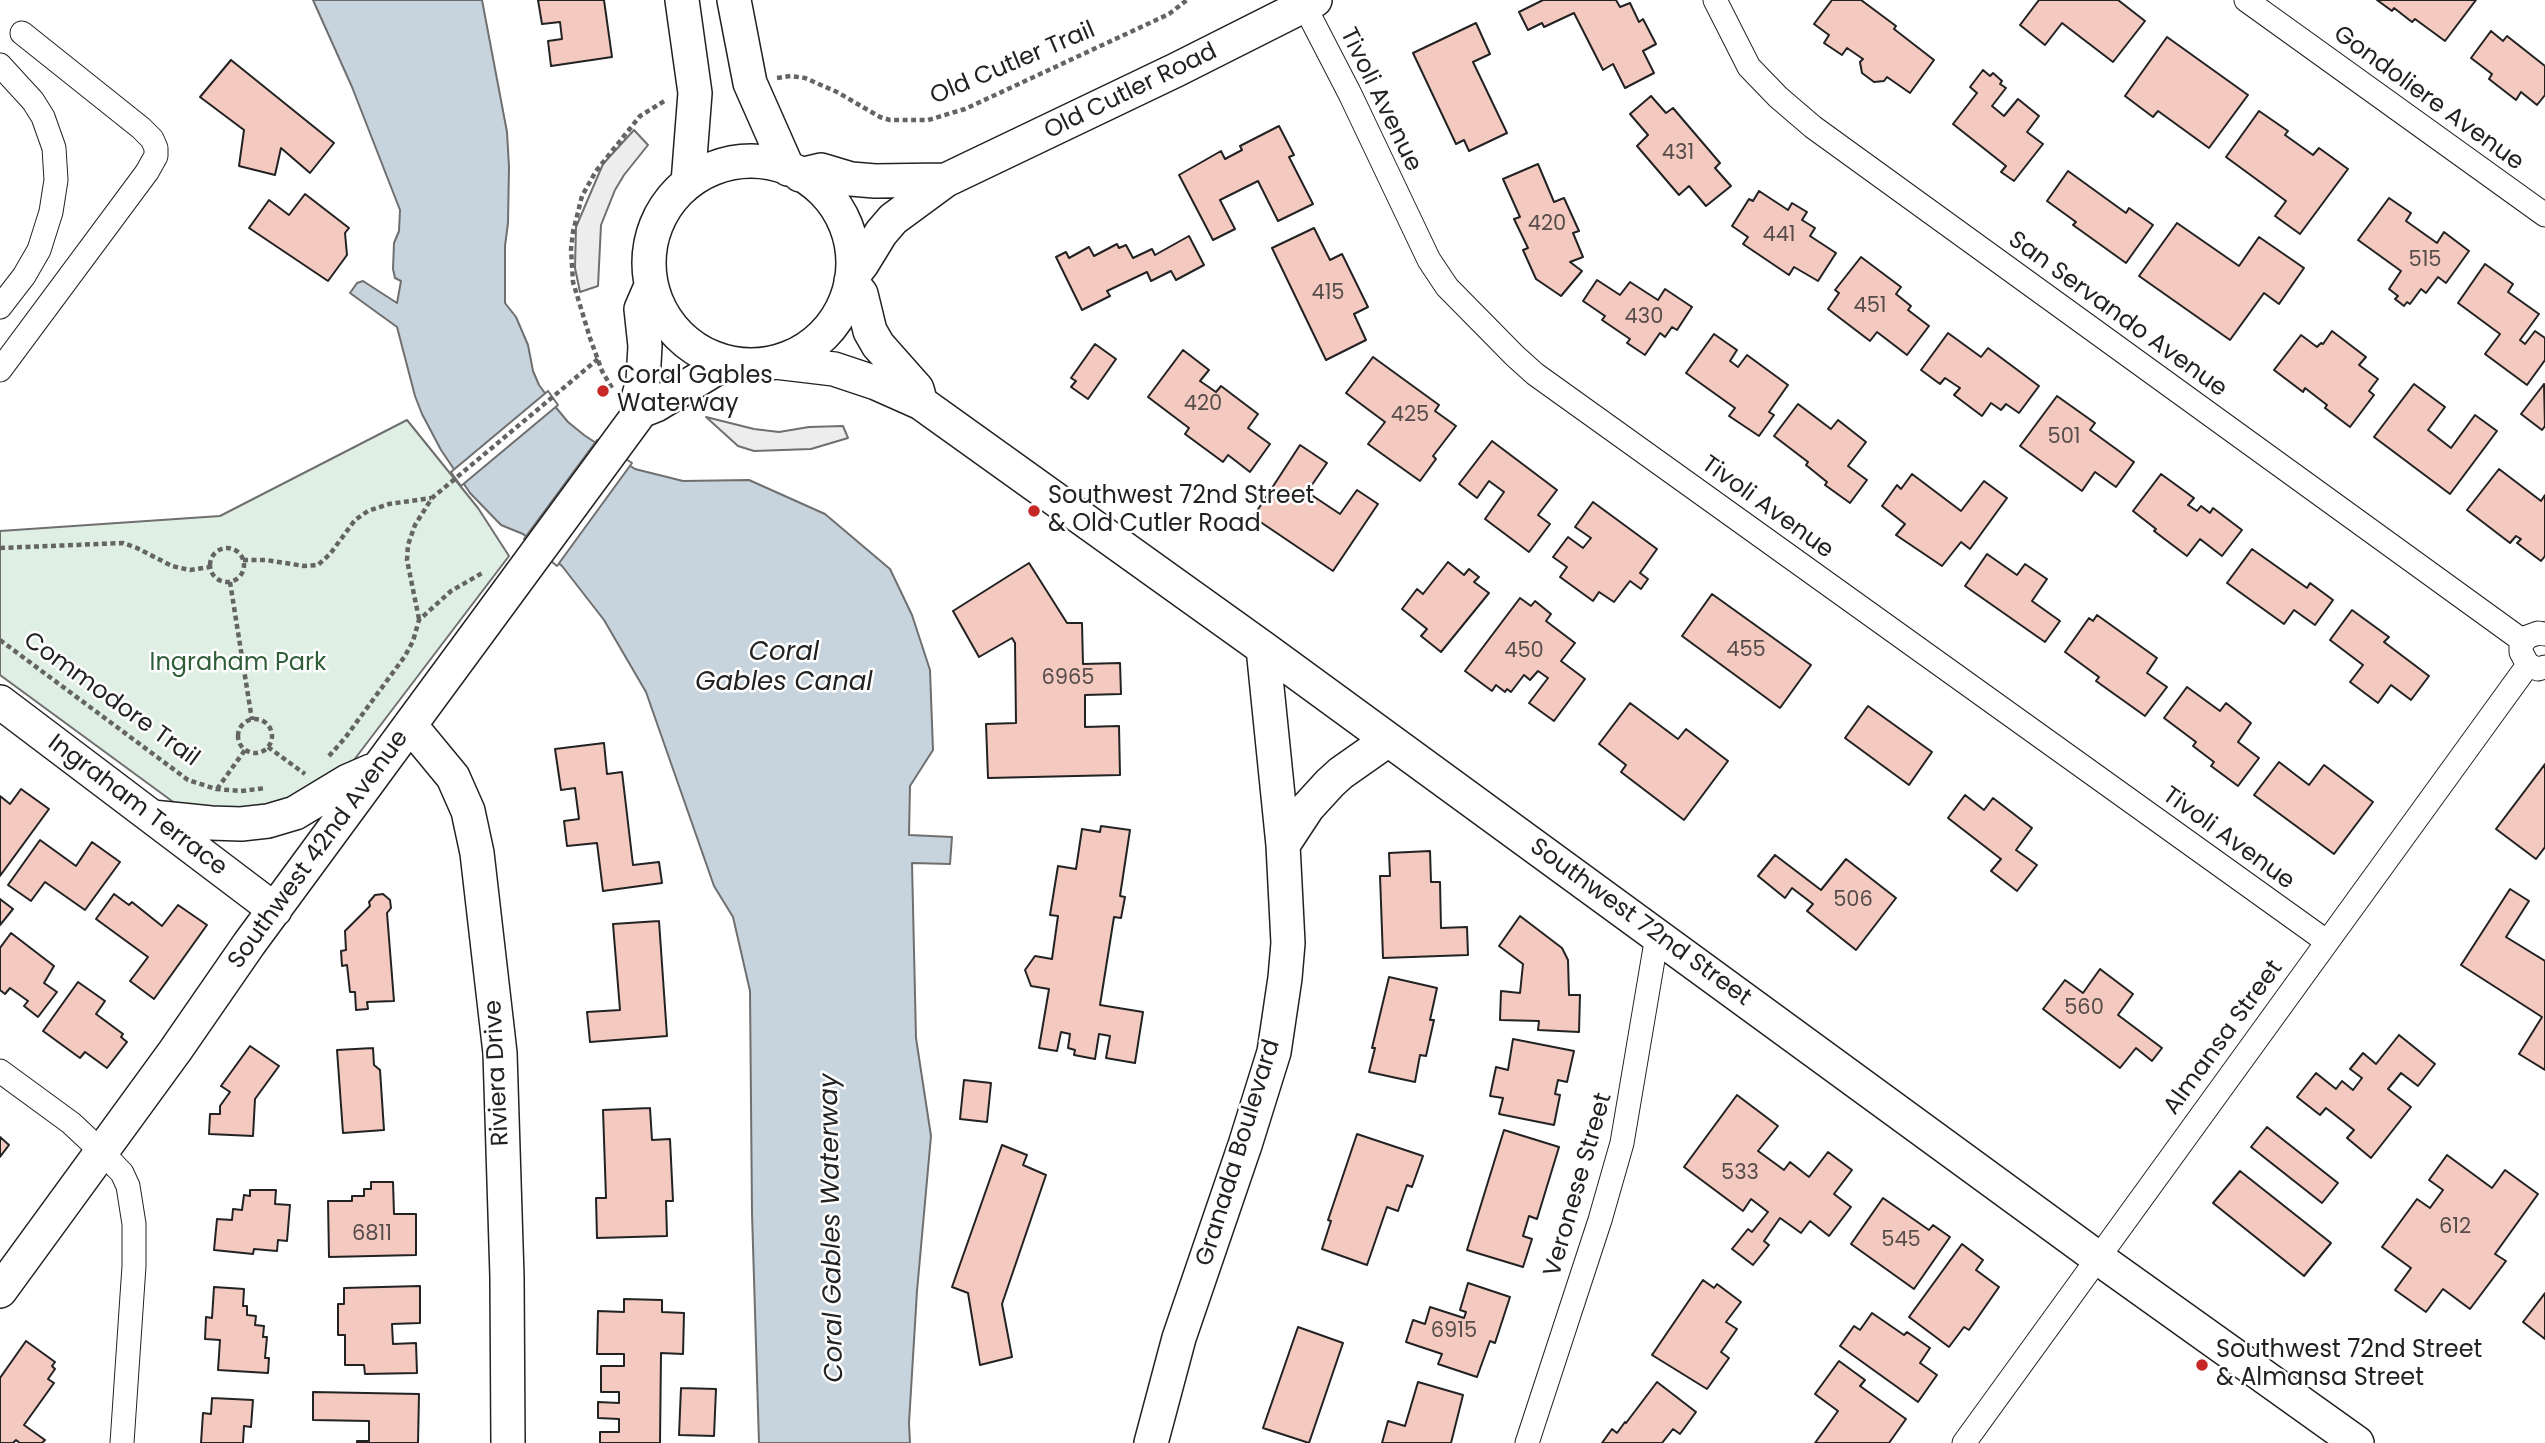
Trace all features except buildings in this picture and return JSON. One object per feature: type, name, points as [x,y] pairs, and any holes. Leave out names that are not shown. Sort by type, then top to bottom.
[{"type":"main road","points":[[682,0],[695,93],[688,183]]},
{"type":"main road","points":[[734,0],[750,83],[794,172]]},
{"type":"main road","name":"Old Cutler Road","points":[[851,279],[893,219],[946,180],[1164,76],[1309,2]]},
{"type":"main road","points":[[739,162],[760,162],[794,172],[825,195],[844,222],[852,253],[851,279],[845,300],[829,328],[805,349],[775,362],[727,362],[697,349],[669,324],[658,306],[651,285],[651,243],[667,204],[688,183],[718,167],[739,162]]},
{"type":"main road","name":"Old Cutler Road","points":[[794,172],[821,170],[851,179],[875,181],[946,180]]},
{"type":"main road","name":"Southwest 72nd Street","points":[[851,279],[861,295],[870,331],[878,345],[916,389],[921,403]]},
{"type":"main road","points":[[626,414],[639,395],[643,381],[645,346],[641,309],[651,285]]},
{"type":"main road","name":"Southwest 42nd Avenue","points":[[0,1291],[530,563],[626,414],[656,405],[727,362]]},
{"type":"main road","name":"Southwest 72nd Street","points":[[775,362],[834,369],[876,383],[921,403],[1263,648],[2098,1258],[2356,1443]]},
{"type":"main road","name":"Granada Boulevard","points":[[1151,1443],[1179,1338],[1245,1145],[1273,1052],[1285,978],[1287,943],[1283,845],[1263,648]]},
{"type":"main road","name":"Ingraham Terrace","points":[[0,702],[275,910]]},
{"type":"main road","name":"Riviera Drive","points":[[410,725],[447,768],[458,787],[468,811],[477,853],[500,1054],[507,1277],[508,1443]]},
{"type":"main road","points":[[1283,845],[1319,795],[1341,773],[1388,740]]},
{"type":"main road","points":[[152,817],[211,823],[268,821],[310,806],[348,781],[380,767]]},
{"type":"street","name":"San Servando Avenue","points":[[1715,0],[1749,67],[1813,127],[2534,638],[2521,652],[2537,666]]},
{"type":"street","name":"Gondoliere Avenue","points":[[2246,0],[2545,215]]},
{"type":"street","name":"Tivoli Avenue","points":[[1309,2],[1429,260],[1447,287],[1515,356],[1535,374],[2326,941]]},
{"type":"street","points":[[0,370],[147,172],[156,156],[152,139],[141,128],[22,33]]},
{"type":"street","points":[[0,65],[33,101],[43,117],[54,148],[56,180],[51,212],[39,250],[24,276],[0,307]]},
{"type":"street","name":"Almansa Street","points":[[1964,1443],[2326,941],[2537,666]]},
{"type":"street","name":"Veronese Street","points":[[1527,1443],[1617,1163],[1629,1113],[1657,936]]},
{"type":"street","points":[[0,1071],[71,1124],[102,1152],[126,1181],[134,1224],[134,1266],[122,1443]]},
{"type":"path","name":"Old Cutler Trail","points":[[770,80],[786,76],[798,77],[836,92],[880,117],[901,121],[928,120],[965,109],[1169,14],[1187,0]]},
{"type":"path","points":[[626,414],[598,359],[578,300],[571,265],[573,232],[587,184],[640,116],[668,99]]},
{"type":"path","points":[[419,620],[407,561],[408,545],[415,525],[432,498],[598,359]]},
{"type":"path","points":[[243,560],[318,565],[330,554],[355,520],[368,511],[389,504],[432,498]]},
{"type":"path","points":[[0,548],[123,544],[172,566],[190,570],[210,567]]},
{"type":"path","points":[[232,548],[241,555],[244,566],[240,576],[230,582],[219,580],[210,567],[212,556],[221,549],[232,548]]},
{"type":"path","points":[[321,764],[345,738],[399,664],[413,640],[419,620],[451,591],[488,570]]},
{"type":"path","points":[[230,582],[252,720]]},
{"type":"path","name":"Commodore Trail","points":[[0,640],[171,770],[195,783],[216,789],[241,791],[274,787]]},
{"type":"path","points":[[261,720],[270,728],[272,739],[268,747],[257,754],[245,750],[239,743],[238,731],[245,722],[261,720]]},
{"type":"path","points":[[268,747],[306,775]]},
{"type":"path","points":[[216,789],[245,750]]},
{"type":"path","points":[[295,780],[312,770]]},
{"type":"green space","name":"Ingraham Park","points":[[407,420],[478,508],[509,556],[354,760],[319,790],[260,814],[176,804],[0,675],[0,531],[220,516]]},
{"type":"shaded area","points":[[634,130],[648,145],[615,190],[601,225],[598,286],[580,292],[575,268],[576,227],[603,164]]},
{"type":"shaded area","points":[[706,417],[779,432],[809,427],[843,426],[848,438],[811,449],[754,451],[738,446]]},
{"type":"water","name":"Coral Gables Canal","points":[[313,0],[482,0],[507,132],[509,167],[505,303],[516,317],[528,345],[539,385],[568,422],[635,469],[683,481],[749,480],[825,514],[890,569],[912,615],[930,670],[933,750],[910,786],[909,835],[952,837],[950,864],[912,863],[916,1038],[931,1136],[917,1291],[910,1443],[759,1443],[752,1213],[750,991],[733,917],[714,886],[646,692],[604,620],[562,566],[523,534],[501,525],[470,493],[441,450],[422,414],[397,327],[350,293],[357,283],[363,281],[397,303],[401,281],[395,278],[393,269],[400,210],[352,87]]},
{"type":"pier","points":[[548,391],[558,405],[461,486],[451,472]]},
{"type":"pier","points":[[597,440],[632,463],[557,566],[524,539]]},
{"type":"place","name":"Coral Gables Waterway","points":[[603,391]]},
{"type":"place","name":"Southwest 72nd Street & Old Cutler Road","points":[[1034,511]]},
{"type":"place","name":"Southwest 72nd Street & Almansa Street","points":[[2202,1365]]}]
